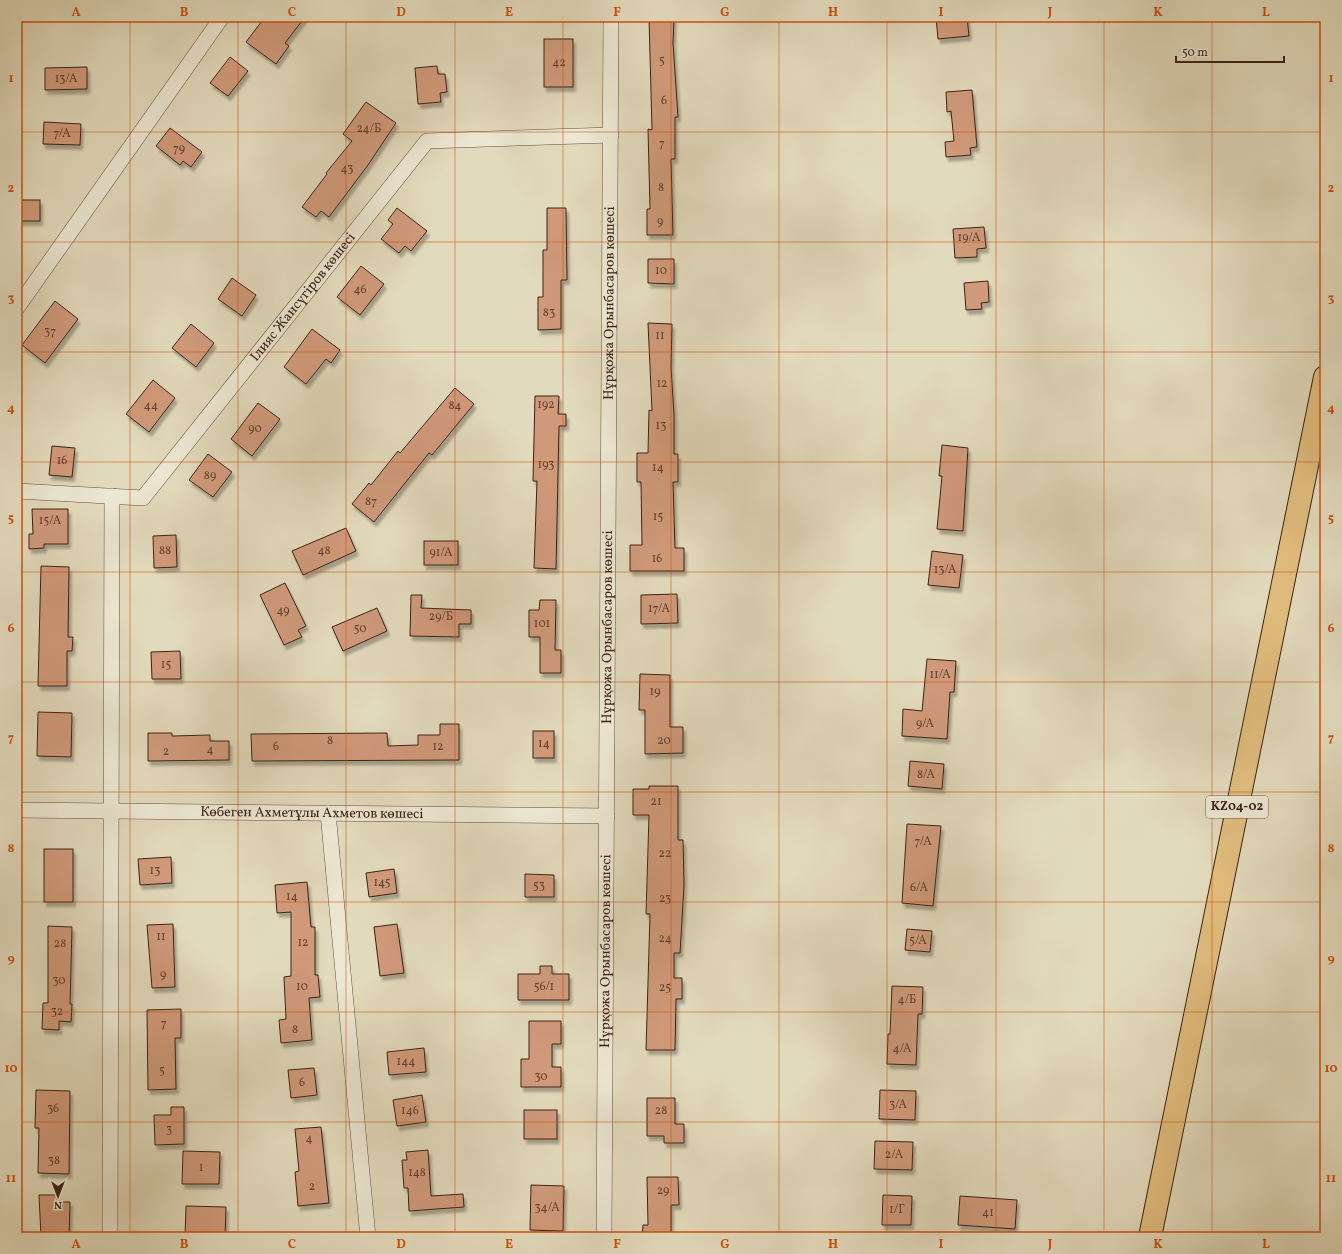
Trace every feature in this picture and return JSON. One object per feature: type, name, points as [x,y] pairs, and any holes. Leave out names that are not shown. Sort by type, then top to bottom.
[{"type":"main road","name":"KZ04-02","points":[[1150,1237],[1325,377]]},
{"type":"street","points":[[17,308],[222,17]]},
{"type":"street","name":"Нұрқожа Орынбасаров көшесі","points":[[604,1237],[611,17]]},
{"type":"street","name":"Ілияс Жансүгіров көшесі","points":[[17,491],[143,498],[427,141],[610,135]]},
{"type":"street","points":[[110,1237],[112,496]]},
{"type":"street","name":"Көбеген Ахметұлы Ахметов көшесі","points":[[17,810],[607,816]]},
{"type":"street","points":[[328,813],[368,1237]]},
{"type":"building","points":[[265,17],[305,17],[285,43],[289,46],[276,64],[246,42]]},
{"type":"building","points":[[649,17],[674,17],[673,43],[678,117],[675,117],[675,159],[671,159],[673,235],[647,235],[647,209],[650,209],[648,129],[652,130]]},
{"type":"building","points":[[936,17],[967,17],[969,36],[938,39]]},
{"type":"building","points":[[544,39],[573,39],[573,87],[544,87]]},
{"type":"building","points":[[230,57],[248,71],[228,96],[210,83]]},
{"type":"building","points":[[437,66],[438,74],[445,74],[447,92],[440,93],[441,102],[418,104],[415,68]]},
{"type":"building","points":[[87,67],[87,89],[45,90],[45,68]]},
{"type":"building","points":[[972,90],[977,147],[970,148],[971,155],[946,157],[945,142],[954,141],[951,111],[947,112],[946,92]]},
{"type":"building","points":[[366,102],[396,123],[368,165],[329,217],[321,211],[316,217],[302,207],[327,174],[326,173],[352,141],[343,134]]},
{"type":"building","points":[[44,122],[81,124],[80,145],[43,144]]},
{"type":"building","points":[[170,128],[202,152],[191,167],[183,161],[180,165],[156,146]]},
{"type":"building","points":[[17,200],[40,200],[40,221],[17,221]]},
{"type":"building","points":[[397,208],[427,231],[411,251],[405,246],[399,253],[381,239],[393,224],[388,220]]},
{"type":"building","points":[[547,208],[566,208],[567,280],[561,280],[561,329],[538,330],[538,297],[543,297],[543,250],[547,250]]},
{"type":"building","points":[[984,227],[986,248],[977,249],[977,257],[955,258],[953,229]]},
{"type":"building","points":[[648,259],[674,259],[674,284],[648,283]]},
{"type":"building","points":[[361,266],[384,284],[360,315],[337,297]]},
{"type":"building","points":[[232,278],[256,295],[242,316],[218,299]]},
{"type":"building","points":[[988,281],[989,302],[981,303],[982,309],[966,310],[964,283]]},
{"type":"building","points":[[55,301],[78,319],[45,363],[22,345]]},
{"type":"building","points":[[648,323],[672,324],[671,367],[674,415],[674,454],[678,454],[678,482],[673,482],[675,548],[684,548],[684,571],[630,571],[630,545],[642,545],[641,482],[637,482],[637,453],[648,453],[649,410],[652,411]]},
{"type":"building","points":[[191,324],[214,343],[196,367],[172,348]]},
{"type":"building","points":[[312,329],[340,350],[331,363],[326,359],[306,384],[284,367]]},
{"type":"building","points":[[153,380],[175,398],[149,432],[126,414]]},
{"type":"building","points":[[455,388],[474,404],[432,455],[429,453],[374,522],[352,504],[369,483],[371,485],[398,451],[400,453]]},
{"type":"building","points":[[535,396],[559,396],[558,414],[566,414],[566,426],[559,426],[556,569],[534,568],[537,481],[533,481]]},
{"type":"building","points":[[258,403],[280,419],[252,456],[231,439]]},
{"type":"building","points":[[942,445],[968,448],[963,531],[937,529],[942,476],[939,476]]},
{"type":"building","points":[[52,446],[75,448],[72,477],[49,475]]},
{"type":"building","points":[[208,454],[232,472],[213,497],[189,480]]},
{"type":"building","points":[[32,509],[68,509],[68,544],[44,544],[44,548],[29,549],[29,534],[33,534]]},
{"type":"building","points":[[346,528],[356,551],[303,575],[292,551]]},
{"type":"building","points":[[176,535],[177,567],[154,568],[153,536]]},
{"type":"building","points":[[424,541],[458,541],[458,565],[424,565]]},
{"type":"building","points":[[932,551],[963,555],[959,588],[928,585]]},
{"type":"building","points":[[41,566],[69,567],[68,637],[73,637],[72,651],[67,651],[67,686],[38,686]]},
{"type":"building","points":[[285,583],[306,626],[298,630],[302,637],[284,645],[260,595]]},
{"type":"building","points":[[677,594],[678,623],[641,624],[641,595]]},
{"type":"building","points":[[411,595],[422,595],[421,608],[471,610],[471,624],[459,624],[459,637],[410,636]]},
{"type":"building","points":[[540,600],[556,600],[555,650],[561,650],[561,673],[540,673],[540,637],[529,637],[529,610],[539,610]]},
{"type":"building","points":[[377,608],[387,631],[343,651],[332,627]]},
{"type":"building","points":[[180,651],[181,679],[152,679],[151,652]]},
{"type":"building","points":[[927,659],[956,661],[954,692],[950,692],[947,739],[902,736],[903,709],[922,711]]},
{"type":"building","points":[[640,674],[670,675],[670,727],[683,727],[683,753],[645,754],[645,710],[639,710]]},
{"type":"building","points":[[38,712],[72,713],[71,757],[37,756]]},
{"type":"building","points":[[440,724],[459,724],[459,760],[252,761],[251,734],[387,733],[388,746],[418,745],[418,735],[440,735]]},
{"type":"building","points":[[533,731],[554,731],[554,758],[533,758]]},
{"type":"building","points":[[148,733],[172,733],[172,736],[210,735],[210,741],[229,741],[229,760],[148,761]]},
{"type":"building","points":[[910,761],[944,764],[942,789],[908,786]]},
{"type":"building","points":[[649,786],[678,786],[678,840],[683,840],[684,885],[680,953],[674,953],[674,978],[682,978],[682,999],[676,999],[675,1050],[646,1050],[650,914],[646,914],[649,815],[633,815],[633,789],[649,789]]},
{"type":"building","points":[[907,824],[941,826],[933,906],[902,903]]},
{"type":"building","points":[[44,849],[73,849],[73,902],[44,902]]},
{"type":"building","points":[[171,857],[172,883],[140,885],[138,859]]},
{"type":"building","points":[[394,869],[397,893],[369,897],[366,873]]},
{"type":"building","points":[[525,874],[554,875],[554,897],[525,897]]},
{"type":"building","points":[[307,882],[311,927],[315,927],[315,975],[318,975],[320,997],[309,998],[312,1040],[281,1043],[279,1020],[286,1019],[284,977],[291,976],[291,912],[277,913],[275,885]]},
{"type":"building","points":[[173,924],[175,987],[152,988],[147,925]]},
{"type":"building","points":[[397,924],[404,973],[380,976],[374,927]]},
{"type":"building","points":[[48,926],[72,927],[71,1022],[59,1021],[59,1030],[42,1029],[43,1003],[48,1003]]},
{"type":"building","points":[[907,929],[932,931],[930,952],[905,950]]},
{"type":"building","points":[[540,966],[552,966],[552,974],[569,974],[569,1000],[518,1000],[518,974],[540,974]]},
{"type":"building","points":[[892,986],[923,987],[922,1014],[918,1014],[916,1065],[887,1064]]},
{"type":"building","points":[[181,1009],[181,1038],[175,1038],[176,1089],[148,1090],[147,1010]]},
{"type":"building","points":[[529,1021],[561,1021],[561,1044],[552,1044],[552,1067],[561,1067],[561,1087],[521,1087],[521,1059],[529,1059]]},
{"type":"building","points":[[424,1048],[426,1072],[389,1075],[387,1052]]},
{"type":"building","points":[[314,1068],[317,1095],[291,1098],[288,1070]]},
{"type":"building","points":[[36,1090],[70,1091],[69,1174],[38,1173],[39,1128],[35,1128]]},
{"type":"building","points":[[880,1090],[916,1091],[915,1120],[879,1119]]},
{"type":"building","points":[[422,1095],[426,1122],[397,1126],[393,1100]]},
{"type":"building","points":[[647,1098],[675,1098],[675,1124],[684,1124],[684,1143],[664,1143],[664,1136],[647,1136]]},
{"type":"building","points":[[171,1107],[184,1107],[184,1144],[155,1145],[154,1115],[171,1115]]},
{"type":"building","points":[[524,1110],[557,1110],[557,1139],[524,1139]]},
{"type":"building","points":[[321,1127],[329,1203],[298,1206],[295,1172],[299,1171],[295,1129]]},
{"type":"building","points":[[875,1141],[913,1142],[912,1170],[874,1169]]},
{"type":"building","points":[[428,1150],[431,1196],[463,1194],[464,1207],[409,1211],[408,1188],[404,1188],[402,1160],[407,1160],[406,1152]]},
{"type":"building","points":[[183,1151],[220,1152],[219,1184],[182,1184]]},
{"type":"building","points":[[647,1177],[678,1177],[679,1205],[671,1205],[671,1237],[642,1237],[643,1225],[648,1225]]},
{"type":"building","points":[[531,1185],[564,1186],[563,1231],[530,1230]]},
{"type":"building","points":[[39,1195],[57,1195],[57,1202],[70,1202],[69,1237],[41,1237]]},
{"type":"building","points":[[883,1195],[912,1196],[911,1225],[882,1225]]},
{"type":"building","points":[[960,1196],[1017,1200],[1015,1229],[958,1225]]},
{"type":"building","points":[[186,1206],[226,1207],[225,1237],[185,1237]]}]
